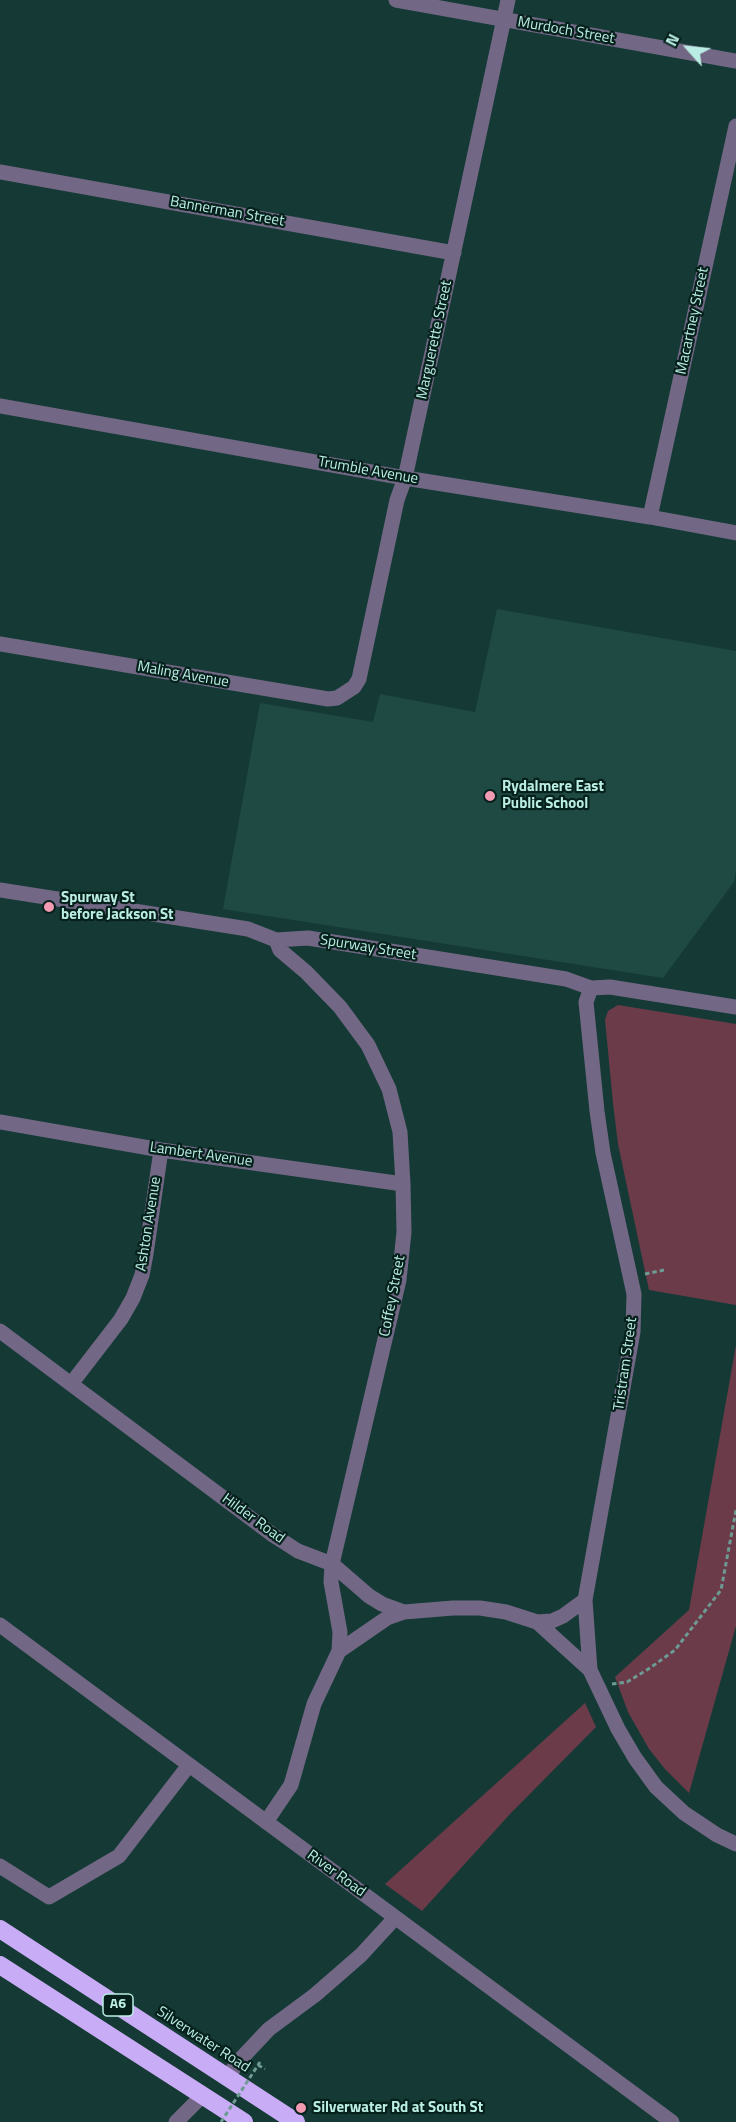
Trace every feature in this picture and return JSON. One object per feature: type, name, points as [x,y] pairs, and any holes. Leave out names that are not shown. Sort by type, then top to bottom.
[{"type":"highway","name":"Silverwater Road","points":[[2,1929],[296,2122]]},
{"type":"highway","name":"A6","points":[[0,1965],[244,2122]]},
{"type":"street","name":"Murdoch Street","points":[[396,0],[736,61]]},
{"type":"street","name":"Marguerette Street","points":[[359,679],[508,0]]},
{"type":"street","name":"Macartney Street","points":[[650,517],[736,126]]},
{"type":"street","name":"Bannerman Street","points":[[0,172],[454,253]]},
{"type":"street","name":"Trumble Avenue","points":[[0,406],[736,533]]},
{"type":"street","name":"Maling Avenue","points":[[0,644],[328,699],[346,694],[359,679]]},
{"type":"street","name":"Spurway Street","points":[[0,891],[249,929],[276,940],[308,938],[566,979],[591,988],[610,987],[736,1007]]},
{"type":"street","name":"Coffey Street","points":[[266,1822],[291,1785],[314,1704],[339,1651],[340,1632],[331,1582],[332,1564],[399,1280],[404,1232],[404,1184],[400,1132],[389,1089],[368,1045],[340,1007],[306,972],[280,950],[276,940]]},
{"type":"street","name":"Tristram Street","points":[[590,1670],[585,1600],[633,1332],[634,1294],[603,1153],[597,1111],[586,1002],[591,988]]},
{"type":"street","name":"Lambert Avenue","points":[[0,1122],[161,1150],[404,1184]]},
{"type":"street","name":"Ashton Avenue","points":[[71,1384],[121,1319],[142,1275],[161,1150]]},
{"type":"street","name":"Hilder Road","points":[[0,1330],[273,1535],[298,1551],[332,1564],[382,1605],[404,1612],[480,1608],[506,1612],[537,1622],[590,1670],[629,1748],[656,1787],[684,1814],[736,1844]]},
{"type":"street","points":[[537,1622],[552,1621],[563,1616],[585,1600]]},
{"type":"street","points":[[339,1651],[387,1618],[404,1612]]},
{"type":"street","name":"River Road","points":[[0,1625],[672,2122]]},
{"type":"street","points":[[0,1866],[49,1897],[119,1856],[189,1766]]},
{"type":"street","points":[[228,2078],[236,2064],[269,2029],[315,1995],[361,1955],[395,1918]]},
{"type":"street","points":[[176,2122],[203,2095]]},
{"type":"path","points":[[643,1274],[664,1270]]},
{"type":"path","points":[[598,1686],[627,1682],[675,1650],[721,1590],[736,1510]]},
{"type":"path","points":[[221,2122],[259,2064],[264,2069]]},
{"type":"shaded area","name":"Rydalmere East Public School","points":[[497,609],[736,651],[736,870],[734,882],[663,978],[223,909],[260,703],[373,722],[380,694],[475,712]]},
{"type":"shaded area","points":[[618,1005],[736,1024],[736,1305],[649,1290],[618,1144],[613,1103],[605,1020],[608,1011]]},
{"type":"shaded area","points":[[736,1345],[736,1626],[689,1793],[649,1749],[628,1712],[615,1677],[689,1610]]},
{"type":"shaded area","points":[[585,1703],[596,1727],[510,1814],[422,1911],[385,1884]]},
{"type":"place","name":"Rydalmere East Public School","points":[[490,796]]},
{"type":"place","name":"Spurway St before Jackson St","points":[[49,907]]},
{"type":"place","name":"Silverwater Rd at South St","points":[[301,2108]]}]
